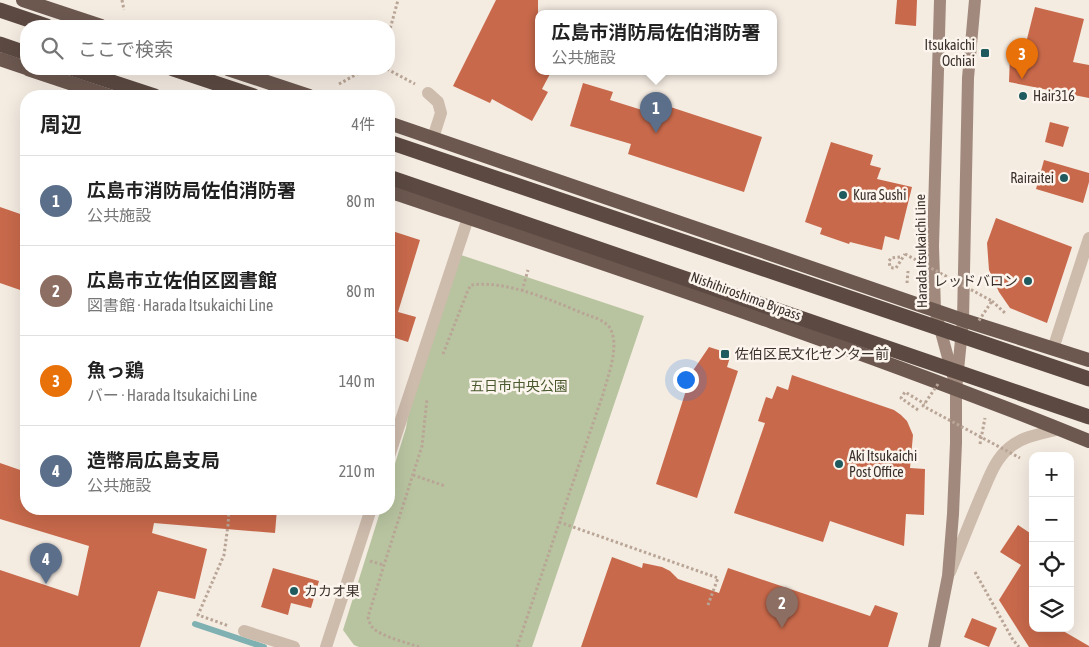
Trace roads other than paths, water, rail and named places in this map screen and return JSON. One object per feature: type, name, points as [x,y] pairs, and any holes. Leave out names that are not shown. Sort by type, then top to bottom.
[{"type":"highway","points":[[23,0],[83,20]]},
{"type":"highway","points":[[0,10],[29,20]]},
{"type":"highway","points":[[0,44],[20,51]]},
{"type":"highway","points":[[0,59],[20,66]]},
{"type":"highway","points":[[48,75],[91,90]]},
{"type":"highway","points":[[91,75],[136,90]]},
{"type":"highway","points":[[191,75],[236,90]]},
{"type":"highway","points":[[246,75],[291,90]]},
{"type":"highway","points":[[395,125],[963,320],[1089,360]]},
{"type":"highway","points":[[395,144],[1089,379]]},
{"type":"highway","name":"Nishihiroshima Bypass","points":[[395,179],[1089,417]]},
{"type":"highway","name":"Nishihiroshima Bypass","points":[[395,193],[704,298],[1089,441]]},
{"type":"main road","name":"Harada Itsukaichi Line","points":[[934,647],[948,576],[956,443],[956,390],[935,310],[934,246],[940,0]]},
{"type":"main road","points":[[956,390],[963,320],[968,78],[975,0]]},
{"type":"street","points":[[428,93],[438,102],[441,113],[433,138]]},
{"type":"street","points":[[395,438],[468,218]]},
{"type":"street","points":[[1053,349],[1089,238]]},
{"type":"street","points":[[948,576],[984,489],[1000,459],[1009,448],[1022,440],[1059,429]]},
{"type":"street","points":[[326,647],[369,515]]},
{"type":"street","points":[[244,631],[294,647]]},
{"type":"waterway","points":[[195,624],[264,647]]},
{"type":"place","name":"Itsukaichi Ochiai","points":[[985,53]]},
{"type":"place","name":"魚っ鶏","points":[[1022,79]]},
{"type":"place","name":"Hair316","points":[[1023,96]]},
{"type":"place","name":"広島市消防局佐伯消防署","points":[[656,133]]},
{"type":"place","name":"Rairaitei","points":[[1064,178]]},
{"type":"place","name":"Kura Sushi","points":[[843,195]]},
{"type":"place","name":"レッドバロン","points":[[1028,281]]},
{"type":"place","name":"佐伯区民文化センター前","points":[[725,354]]},
{"type":"place","name":"Aki Itsukaichi Post Office","points":[[839,464]]},
{"type":"place","name":"造幣局広島支局","points":[[46,584]]},
{"type":"place","name":"カカオ果","points":[[294,591]]},
{"type":"place","name":"広島市立佐伯区図書館","points":[[782,628]]},
{"type":"park label","name":"五日市中央公園","points":[[519,386]]}]
